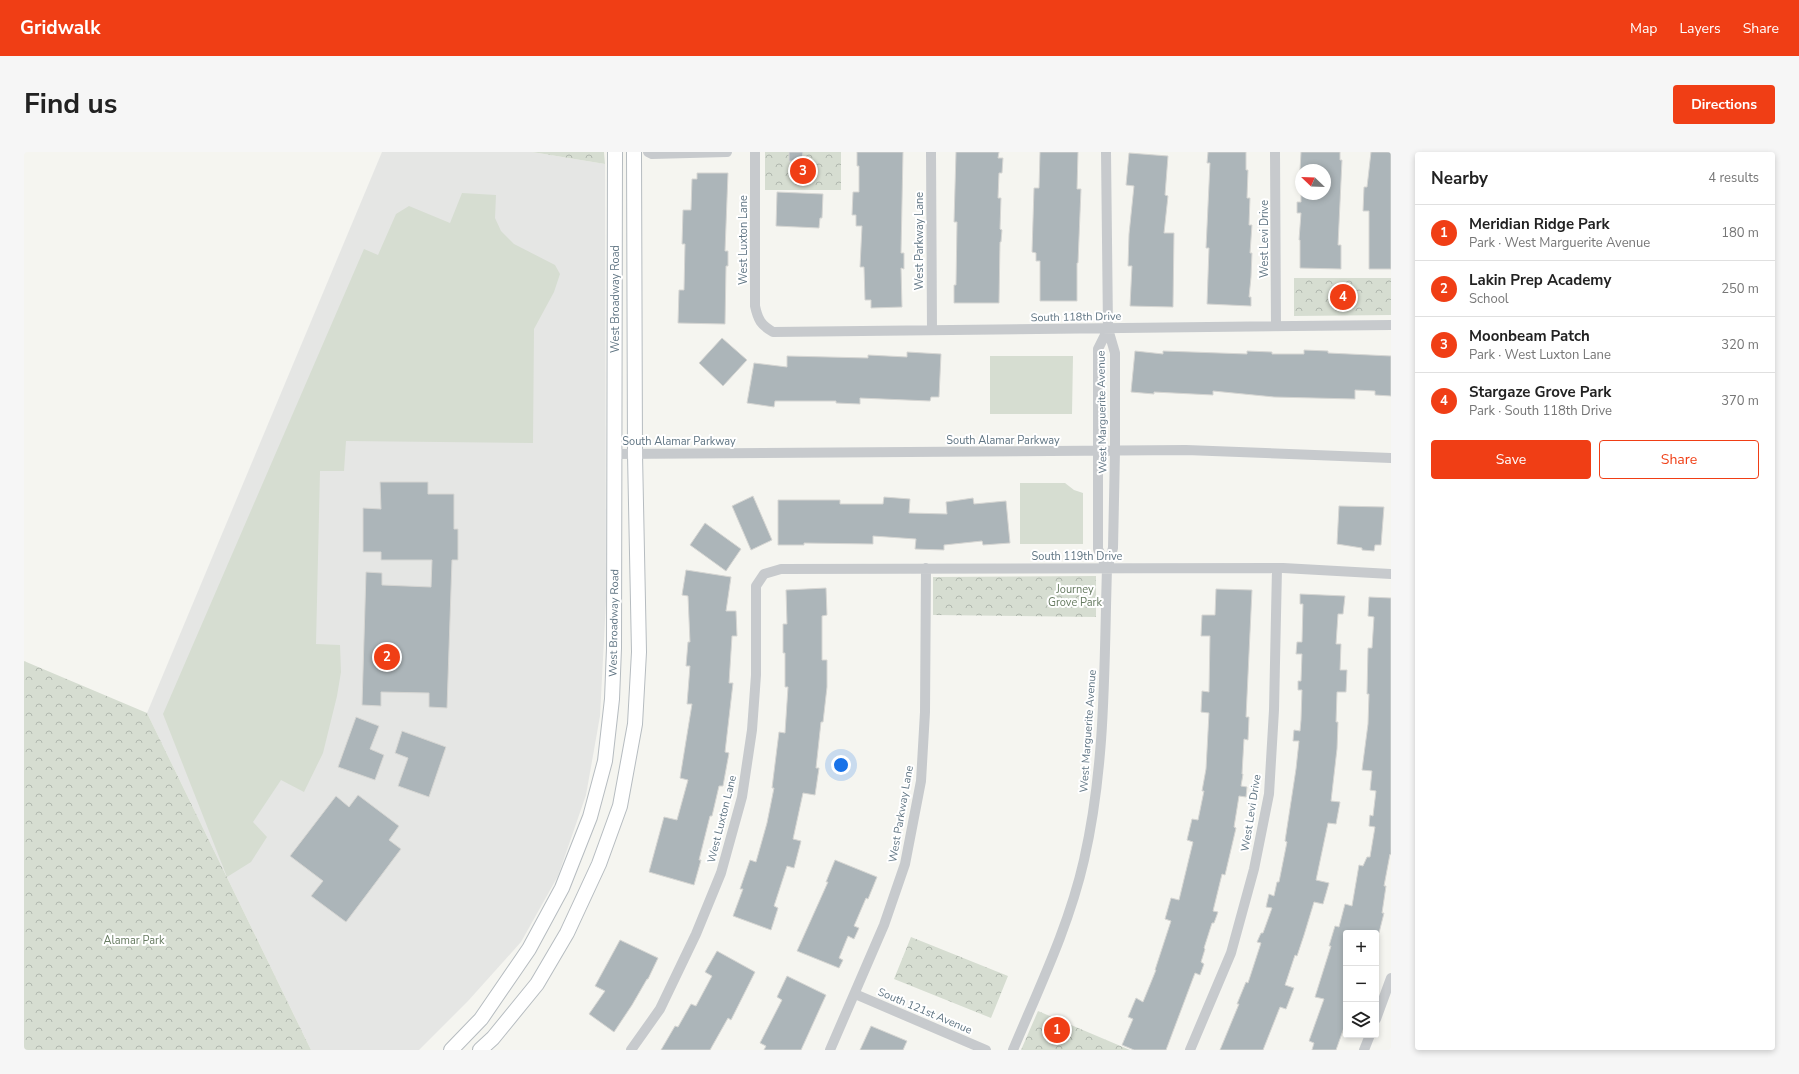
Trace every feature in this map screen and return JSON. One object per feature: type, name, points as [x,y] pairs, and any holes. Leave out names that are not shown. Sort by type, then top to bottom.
[{"type":"main road","name":"West Broadway Road","points":[[451,1050],[481,1020],[529,949],[562,888],[590,817],[604,761],[612,699],[615,564],[615,152]]},
{"type":"main road","name":"West Broadway Road","points":[[480,1050],[493,1038],[537,984],[567,933],[599,864],[620,806],[635,724],[639,652],[634,454],[634,152]]},
{"type":"street","points":[[648,152],[652,154],[727,152]]},
{"type":"street","name":"West Luxton Lane","points":[[755,152],[755,306],[758,320],[763,326]]},
{"type":"street","name":"West Parkway Lane","points":[[931,152],[932,330]]},
{"type":"street","name":"West Marguerite Avenue","points":[[1013,1050],[1063,929],[1084,861],[1096,800],[1102,733],[1107,568],[1113,548],[1115,451],[1115,353],[1108,328],[1106,152]]},
{"type":"street","name":"West Levi Drive","points":[[1275,152],[1276,326]]},
{"type":"street","name":"South 118th Drive","points":[[763,326],[773,332],[1391,326]]},
{"type":"street","name":"West Marguerite Avenue","points":[[1107,568],[1098,549],[1098,349],[1108,328]]},
{"type":"street","name":"South Alamar Parkway","points":[[614,454],[1186,450],[1391,458]]},
{"type":"street","name":"West Parkway Lane","points":[[830,1050],[884,925],[905,864],[921,781],[924,712],[926,568]]},
{"type":"street","name":"West Levi Drive","points":[[1190,1050],[1231,953],[1254,869],[1269,794],[1274,710],[1277,568]]},
{"type":"street","name":"South 119th Drive","points":[[764,574],[781,569],[1277,568],[1391,574]]},
{"type":"street","name":"West Luxton Lane","points":[[631,1050],[660,1009],[696,934],[723,865],[742,797],[752,730],[756,675],[756,586],[764,574]]},
{"type":"street","points":[[1379,1011],[1391,978]]},
{"type":"street","name":"South 121st Avenue","points":[[855,994],[986,1050]]},
{"type":"street","points":[[1364,1050],[1369,1038]]},
{"type":"shaded area","points":[[382,152],[532,152],[605,164],[606,601],[600,716],[586,795],[558,876],[521,942],[468,1001],[419,1050],[311,1050],[147,713]]},
{"type":"green space","points":[[532,152],[604,152],[605,164]]},
{"type":"green space","points":[[765,152],[841,152],[841,190],[765,190]]},
{"type":"green space","points":[[462,193],[496,195],[495,218],[501,231],[514,244],[555,265],[560,274],[554,292],[534,329],[533,443],[346,441],[344,471],[320,471],[316,644],[340,645],[341,672],[337,696],[323,753],[304,792],[281,780],[253,822],[267,837],[251,862],[227,877],[163,714],[364,249],[378,255],[396,214],[409,206],[450,223]]},
{"type":"green space","points":[[1294,278],[1391,278],[1391,315],[1294,316]]},
{"type":"green space","points":[[990,356],[1073,356],[1072,414],[990,414]]},
{"type":"green space","points":[[1020,483],[1065,483],[1074,490],[1083,493],[1083,544],[1020,544]]},
{"type":"green space","name":"Journey Grove Park","points":[[1096,576],[1096,617],[933,615],[933,577]]},
{"type":"green space","name":"Alamar Park","points":[[24,661],[147,713],[311,1050],[24,1050]]},
{"type":"green space","points":[[911,937],[1008,976],[991,1018],[894,979]]},
{"type":"green space","points":[[1038,1011],[1130,1050],[1021,1050]]},
{"type":"building","points":[[789,152],[803,152],[802,161],[789,161]]},
{"type":"building","points":[[857,152],[903,152],[901,253],[904,253],[904,269],[901,268],[902,307],[871,308],[871,300],[865,300],[864,267],[860,267],[862,226],[856,226],[856,215],[852,215],[853,192],[859,192],[859,166],[857,166]]},
{"type":"building","points":[[956,152],[999,152],[998,158],[1003,158],[1002,173],[999,173],[998,198],[1001,198],[1000,229],[1002,230],[1000,242],[999,303],[954,303],[954,285],[956,285],[957,222],[954,222]]},
{"type":"building","points":[[1040,152],[1078,152],[1077,189],[1081,189],[1077,263],[1077,301],[1040,301],[1040,261],[1036,261],[1036,253],[1032,252],[1034,188],[1039,188]]},
{"type":"building","points":[[1208,152],[1246,152],[1246,170],[1248,170],[1247,198],[1250,198],[1249,225],[1252,225],[1249,297],[1251,297],[1251,306],[1207,304],[1209,248],[1206,248],[1210,163],[1207,163]]},
{"type":"building","points":[[1301,152],[1340,152],[1340,160],[1342,160],[1338,245],[1341,245],[1341,269],[1300,268],[1299,240],[1301,213],[1297,213],[1297,202],[1301,202],[1301,200],[1331,200],[1331,164],[1300,164]]},
{"type":"building","points":[[1371,152],[1391,152],[1391,269],[1369,269],[1369,211],[1363,211],[1364,187],[1367,187]]},
{"type":"building","points":[[1129,153],[1168,156],[1165,195],[1168,196],[1164,233],[1174,233],[1173,307],[1130,306],[1132,266],[1128,266],[1129,234],[1134,186],[1126,185]]},
{"type":"building","points":[[697,173],[728,173],[725,251],[728,251],[728,266],[726,266],[725,324],[678,323],[679,290],[684,290],[685,244],[682,244],[683,210],[691,210],[692,179],[697,179]]},
{"type":"building","points":[[777,192],[823,194],[822,218],[820,218],[819,228],[776,226]]},
{"type":"building","points":[[722,338],[747,360],[723,386],[699,363]]},
{"type":"building","points":[[1304,350],[1328,351],[1328,353],[1391,356],[1391,396],[1375,395],[1375,391],[1355,390],[1355,399],[1274,397],[1213,391],[1213,395],[1131,392],[1135,351],[1163,354],[1163,351],[1247,354],[1247,351],[1272,352],[1272,354],[1304,354]]},
{"type":"building","points":[[907,352],[941,354],[939,397],[931,397],[930,401],[860,398],[860,404],[836,403],[836,401],[775,401],[774,407],[747,403],[754,363],[787,367],[787,356],[868,358],[868,355],[907,357]]},
{"type":"building","points":[[380,482],[428,482],[428,494],[454,494],[454,529],[458,529],[458,560],[452,560],[447,708],[429,707],[429,693],[381,692],[381,706],[362,705],[366,572],[382,573],[382,585],[431,587],[432,560],[381,560],[381,552],[363,552],[363,508],[381,509]]},
{"type":"building","points":[[753,496],[772,540],[751,550],[732,506]]},
{"type":"building","points":[[884,497],[910,499],[909,513],[947,514],[946,502],[973,498],[974,504],[1006,501],[1010,543],[983,545],[982,541],[944,545],[944,550],[915,549],[916,539],[873,536],[873,544],[804,543],[804,545],[778,545],[778,500],[840,500],[840,504],[883,504]]},
{"type":"building","points":[[1339,506],[1384,507],[1381,545],[1375,545],[1374,551],[1362,550],[1362,548],[1337,544]]},
{"type":"building","points":[[705,523],[741,549],[726,571],[690,545]]},
{"type":"building","points":[[686,570],[731,577],[726,611],[736,611],[737,636],[732,636],[729,683],[733,683],[725,752],[729,753],[723,786],[719,786],[712,816],[710,816],[694,885],[649,872],[664,817],[677,820],[688,780],[680,778],[692,704],[687,704],[690,666],[686,666],[688,642],[690,642],[688,596],[682,595]]},
{"type":"building","points":[[826,588],[827,615],[822,616],[822,660],[827,660],[827,687],[823,722],[821,722],[816,768],[819,768],[815,795],[803,793],[793,839],[801,841],[794,868],[787,866],[774,906],[778,908],[771,930],[733,916],[743,889],[740,889],[750,860],[756,862],[767,823],[774,788],[772,788],[779,732],[785,733],[788,687],[785,687],[783,624],[787,624],[786,590]]},
{"type":"building","points":[[1216,589],[1252,590],[1246,717],[1249,717],[1248,740],[1244,739],[1243,774],[1241,786],[1247,787],[1246,797],[1239,796],[1234,827],[1236,828],[1225,875],[1222,874],[1213,911],[1218,912],[1214,923],[1212,923],[1204,948],[1201,962],[1204,964],[1200,975],[1195,973],[1166,1050],[1134,1050],[1122,1045],[1133,1019],[1128,1017],[1136,998],[1143,1002],[1156,970],[1171,921],[1165,919],[1171,898],[1179,900],[1193,842],[1187,840],[1192,819],[1198,820],[1204,791],[1202,791],[1206,769],[1209,713],[1201,712],[1202,691],[1209,692],[1210,636],[1201,636],[1202,615],[1215,615]]},
{"type":"building","points":[[1300,594],[1345,596],[1343,614],[1338,614],[1336,644],[1341,644],[1340,670],[1347,670],[1346,692],[1337,692],[1337,749],[1331,801],[1340,802],[1336,824],[1328,823],[1316,880],[1329,883],[1323,904],[1314,902],[1297,956],[1295,955],[1285,985],[1294,988],[1286,1009],[1280,1007],[1263,1050],[1220,1050],[1239,1004],[1237,1004],[1246,982],[1248,983],[1261,943],[1257,942],[1261,933],[1263,933],[1272,908],[1266,907],[1269,894],[1274,896],[1277,882],[1279,882],[1287,842],[1285,841],[1299,741],[1293,741],[1294,730],[1300,731],[1301,720],[1302,690],[1298,690],[1298,681],[1301,681],[1302,654],[1296,654],[1297,642],[1302,642],[1303,604],[1300,604]]},
{"type":"building","points":[[1369,597],[1391,598],[1391,855],[1390,854],[1384,886],[1386,886],[1382,913],[1384,913],[1379,933],[1379,930],[1343,930],[1343,1030],[1336,1050],[1312,1050],[1314,1043],[1309,1041],[1324,999],[1315,997],[1331,946],[1329,946],[1335,926],[1339,927],[1345,904],[1352,906],[1359,865],[1363,866],[1367,857],[1370,857],[1375,827],[1369,826],[1370,815],[1373,816],[1376,791],[1370,790],[1372,771],[1362,770],[1368,724],[1368,648],[1372,648],[1374,617],[1368,616]]},
{"type":"building","points":[[356,717],[379,726],[370,749],[384,755],[375,780],[338,767]]},
{"type":"building","points":[[402,731],[446,747],[429,797],[398,786],[408,758],[395,753]]},
{"type":"building","points":[[358,795],[399,826],[389,840],[401,849],[346,922],[311,896],[323,881],[290,856],[336,796],[349,807]]},
{"type":"building","points":[[835,860],[877,877],[868,899],[866,898],[854,926],[859,928],[854,939],[848,936],[839,958],[843,960],[839,968],[797,951],[828,882],[826,882]]},
{"type":"building","points":[[620,940],[658,958],[648,979],[614,1032],[589,1014],[605,991],[595,986]]},
{"type":"building","points":[[717,951],[755,972],[731,1020],[728,1018],[710,1050],[661,1050],[675,1026],[678,1027],[691,1004],[696,1006],[712,976],[705,972]]},
{"type":"building","points":[[787,976],[826,995],[801,1050],[764,1050],[766,1046],[760,1043],[782,1000],[777,997]]},
{"type":"building","points":[[871,1026],[907,1041],[903,1050],[860,1050]]},
{"type":"place","name":"Moonbeam Patch","points":[[803,171]]},
{"type":"place","name":"Stargaze Grove Park","points":[[1343,297]]},
{"type":"place","name":"Lakin Prep Academy","points":[[387,657]]},
{"type":"place","name":"Meridian Ridge Park","points":[[1057,1030]]}]
